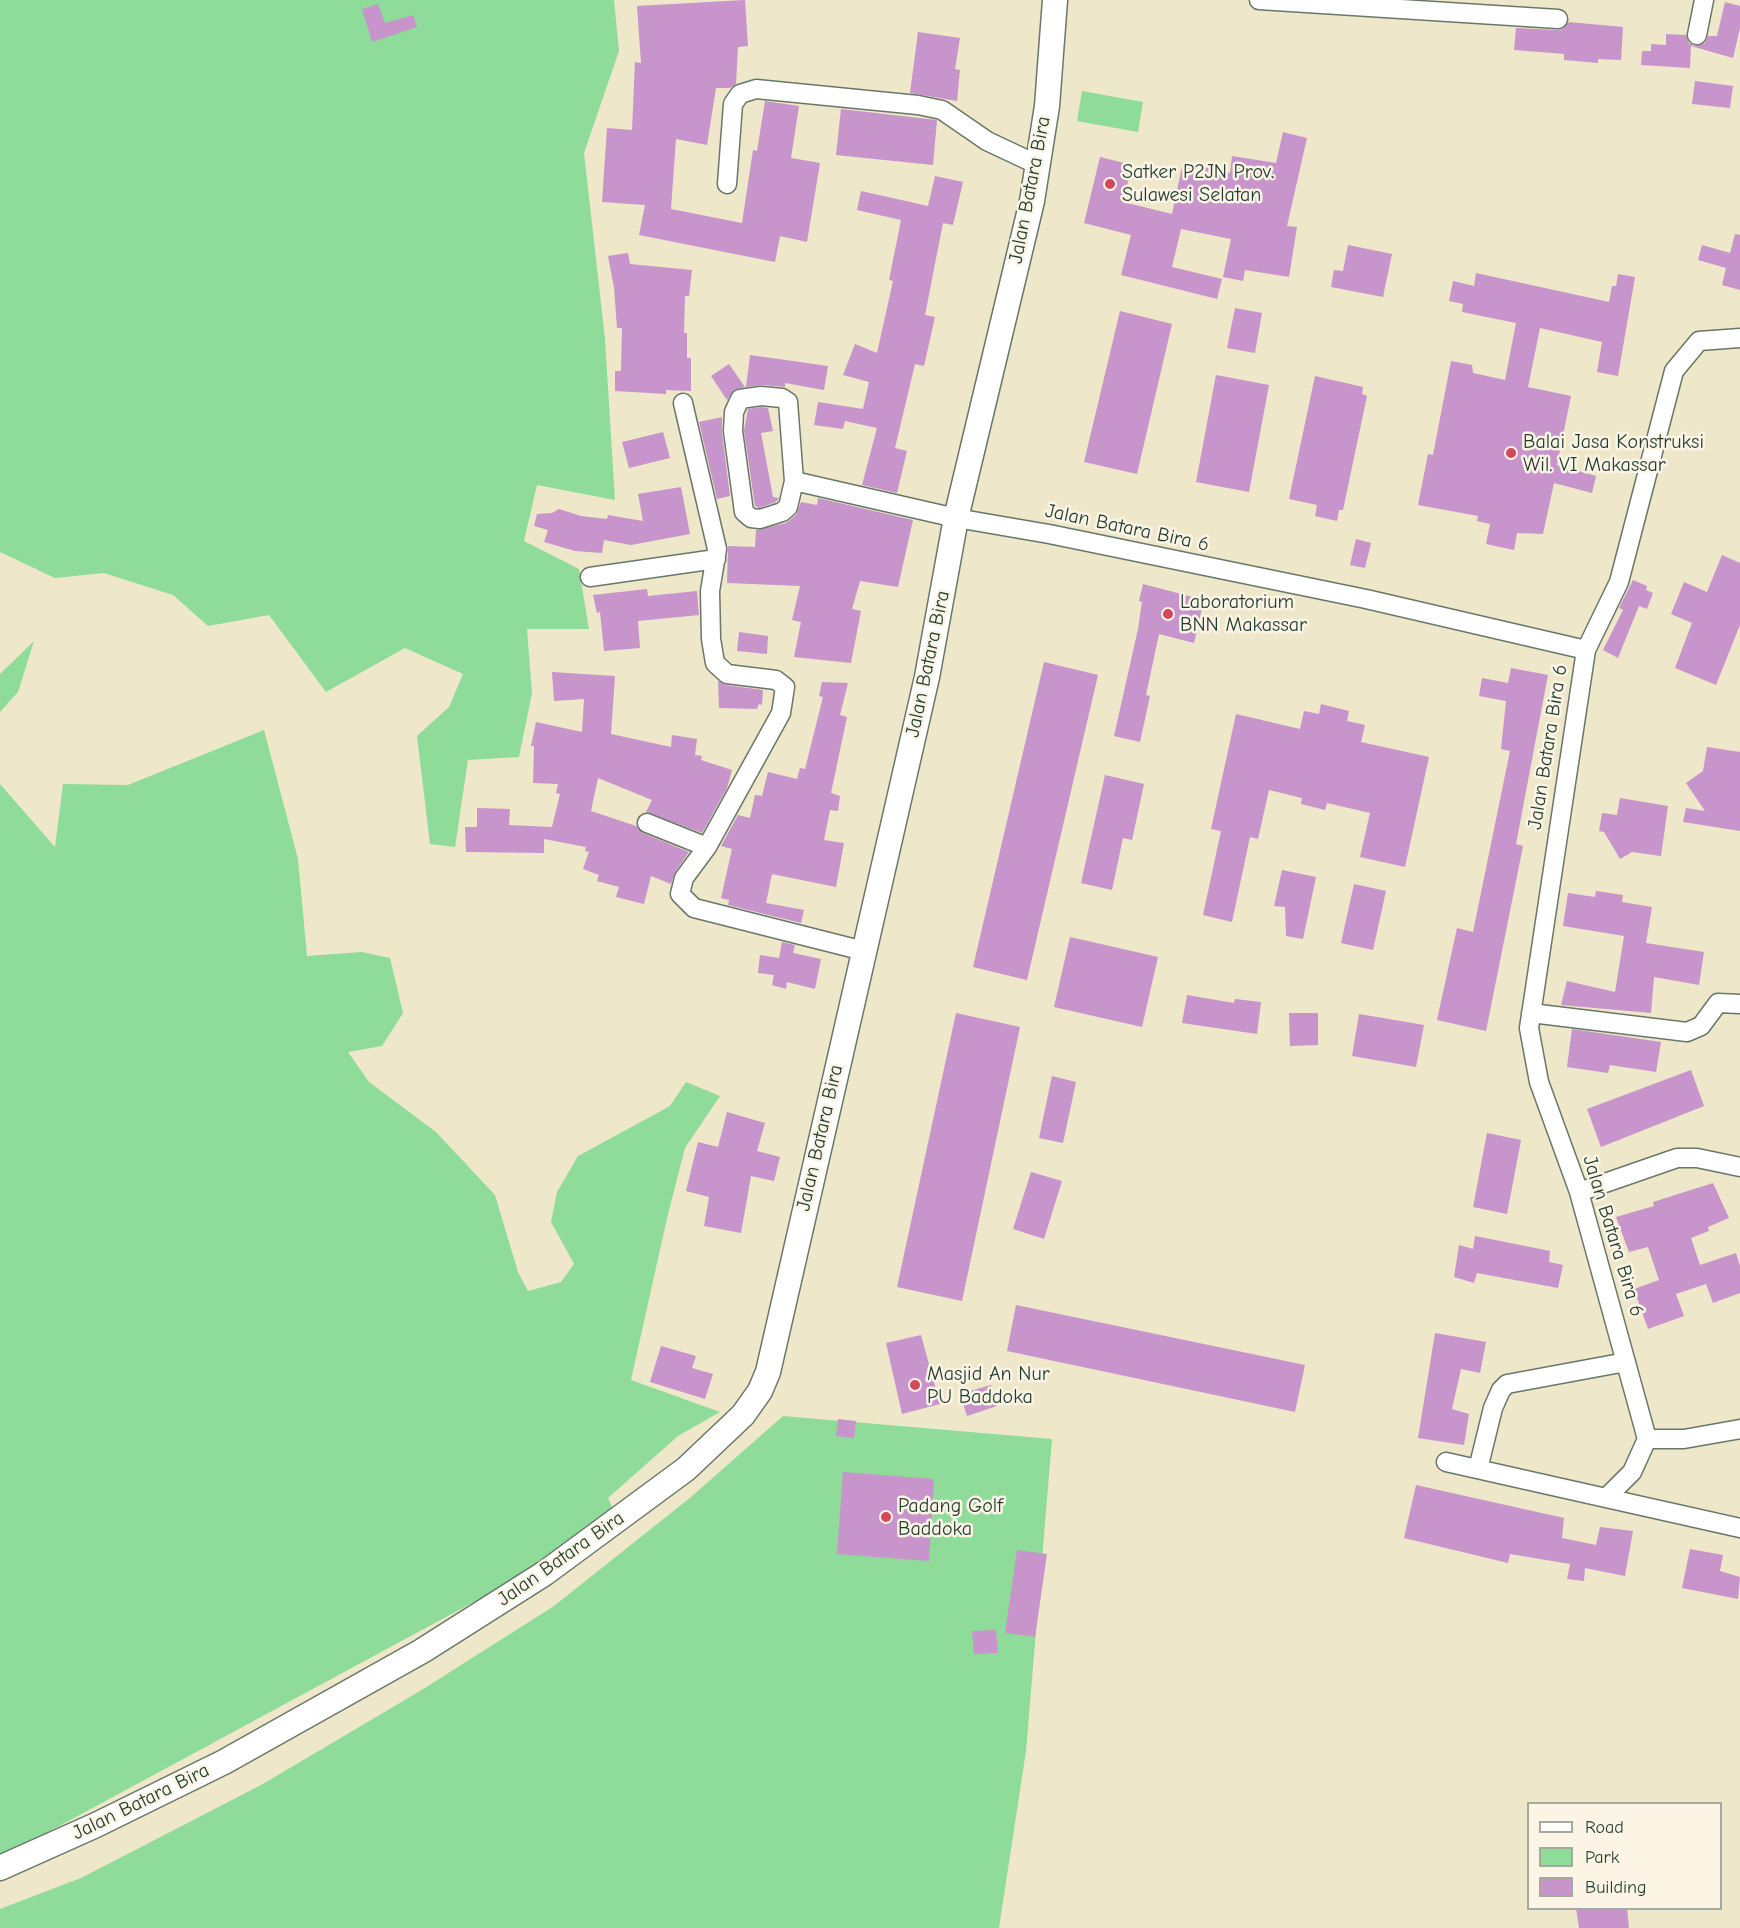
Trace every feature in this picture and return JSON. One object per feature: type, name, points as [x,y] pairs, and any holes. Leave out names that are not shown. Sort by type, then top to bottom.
[{"type":"street","name":"Jalan Batara Bira","points":[[0,1868],[96,1825],[224,1762],[422,1651],[561,1561],[686,1469],[743,1415],[760,1391],[768,1372],[927,677],[956,518],[1038,165],[1047,106],[1055,0]]},
{"type":"street","points":[[1259,0],[1554,12]]},
{"type":"street","points":[[1697,35],[1704,0]]},
{"type":"street","points":[[727,184],[733,104],[740,94],[756,89],[942,110],[987,141],[1038,165]]},
{"type":"street","points":[[1586,650],[1619,582],[1674,371],[1699,341],[1740,338]]},
{"type":"street","points":[[761,396],[782,398],[788,402],[795,481],[789,507],[782,512],[760,519],[746,515],[733,431],[734,412],[740,399],[761,396]]},
{"type":"street","points":[[683,403],[717,549],[710,591],[711,639],[717,667],[727,674],[776,680],[785,687],[782,713],[707,847],[684,878],[680,889],[683,899],[688,904],[864,951]]},
{"type":"street","name":"Jalan Batara Bira 6","points":[[795,481],[956,518],[1049,534],[1366,599],[1586,650],[1529,1028],[1539,1082],[1579,1192],[1647,1439]]},
{"type":"street","points":[[590,577],[716,559]]},
{"type":"street","points":[[647,823],[707,847]]},
{"type":"street","points":[[1531,1013],[1686,1032],[1701,1026],[1718,1003],[1740,1004]]},
{"type":"street","points":[[1579,1192],[1677,1158],[1696,1158],[1740,1167]]},
{"type":"street","points":[[1478,1469],[1493,1408],[1501,1390],[1507,1384],[1626,1362]]},
{"type":"street","points":[[1605,1498],[1632,1472],[1647,1439],[1684,1439],[1740,1429]]},
{"type":"street","points":[[1446,1462],[1740,1528]]},
{"type":"green space","points":[[0,0],[614,0],[619,51],[584,153],[605,339],[615,500],[537,485],[524,541],[579,569],[589,629],[527,629],[532,693],[519,757],[468,760],[455,847],[430,844],[417,736],[449,707],[463,674],[405,648],[326,692],[269,615],[208,626],[173,595],[104,573],[55,578],[0,552]]},
{"type":"green space","points":[[1082,91],[1143,102],[1138,132],[1077,121]]},
{"type":"green space","points":[[34,641],[18,692],[0,712],[0,674]]},
{"type":"green space","points":[[264,730],[298,859],[307,956],[362,952],[390,958],[403,1013],[382,1046],[348,1052],[369,1082],[436,1132],[495,1195],[518,1272],[528,1291],[561,1282],[574,1264],[551,1222],[557,1192],[578,1156],[670,1106],[686,1082],[720,1096],[685,1148],[631,1380],[720,1412],[678,1436],[608,1498],[618,1519],[594,1537],[0,1858],[0,784],[55,847],[63,784],[128,785]]},
{"type":"green space","points":[[783,1416],[1052,1439],[1026,1751],[999,1928],[0,1928],[0,1909],[81,1878],[261,1785],[420,1691],[554,1606],[691,1497]]},
{"type":"building","points":[[745,0],[748,46],[738,47],[736,84],[730,88],[716,88],[707,145],[676,139],[671,209],[742,223],[753,150],[757,151],[765,101],[799,106],[791,158],[820,163],[807,242],[780,236],[775,262],[639,235],[645,205],[602,202],[607,128],[632,130],[635,62],[641,63],[637,6]]},
{"type":"building","points":[[1725,2],[1740,6],[1740,28],[1733,58],[1691,46],[1690,68],[1641,65],[1642,51],[1651,51],[1651,44],[1666,45],[1666,34],[1686,35],[1689,43],[1695,46],[1705,43],[1708,36],[1717,36]]},
{"type":"building","points":[[378,4],[385,23],[413,15],[417,27],[372,42],[362,9]]},
{"type":"building","points":[[1569,22],[1623,27],[1621,60],[1598,59],[1598,63],[1564,60],[1564,54],[1514,50],[1516,28],[1558,30],[1563,29]]},
{"type":"building","points":[[918,32],[960,38],[955,69],[960,70],[957,101],[910,93]]},
{"type":"building","points":[[1695,81],[1733,86],[1730,108],[1692,104]]},
{"type":"building","points":[[841,109],[937,120],[933,165],[836,155]]},
{"type":"building","points":[[1283,132],[1307,138],[1287,226],[1297,227],[1289,277],[1245,270],[1243,281],[1223,277],[1231,239],[1181,229],[1172,267],[1222,279],[1217,299],[1121,275],[1131,235],[1084,223],[1100,157],[1132,165],[1123,202],[1172,214],[1183,162],[1230,173],[1232,156],[1276,163]]},
{"type":"building","points":[[935,176],[963,182],[953,225],[943,223],[925,315],[935,317],[924,366],[915,364],[895,448],[907,451],[897,493],[862,485],[877,428],[845,421],[843,429],[814,425],[818,402],[863,409],[869,382],[843,375],[855,344],[877,353],[893,281],[889,280],[901,220],[857,210],[861,191],[928,206]]},
{"type":"building","points":[[1735,234],[1740,235],[1740,290],[1722,285],[1726,268],[1698,260],[1702,245],[1730,253]]},
{"type":"building","points":[[1348,245],[1392,254],[1383,297],[1331,287],[1334,270],[1343,271]]},
{"type":"building","points":[[628,253],[630,264],[692,270],[689,296],[685,296],[684,333],[687,333],[687,358],[691,358],[691,391],[666,390],[666,394],[615,391],[615,371],[621,371],[622,328],[617,328],[614,288],[608,256]]},
{"type":"building","points":[[1476,273],[1609,302],[1612,286],[1616,286],[1618,274],[1635,277],[1618,376],[1597,372],[1602,342],[1540,328],[1528,387],[1571,396],[1557,465],[1596,476],[1592,493],[1554,483],[1543,534],[1517,533],[1514,550],[1486,544],[1490,524],[1477,521],[1478,516],[1418,505],[1428,454],[1433,455],[1451,361],[1472,365],[1473,373],[1505,380],[1516,323],[1462,312],[1463,304],[1449,301],[1453,281],[1474,286]]},
{"type":"building","points":[[1235,308],[1262,313],[1255,353],[1227,348]]},
{"type":"building","points":[[1120,311],[1172,324],[1137,474],[1084,462]]},
{"type":"building","points":[[750,355],[828,366],[824,390],[785,383],[785,387],[762,385],[746,387]]},
{"type":"building","points":[[729,364],[745,387],[734,390],[727,400],[711,376]]},
{"type":"building","points":[[1216,375],[1269,385],[1249,492],[1196,482]]},
{"type":"building","points":[[1315,376],[1363,387],[1362,394],[1367,396],[1343,510],[1339,510],[1337,521],[1315,516],[1317,505],[1289,499]]},
{"type":"building","points":[[768,408],[773,431],[761,433],[773,497],[779,498],[776,502],[759,508],[755,506],[744,431],[748,409]]},
{"type":"building","points":[[722,417],[730,496],[717,499],[699,422]]},
{"type":"building","points":[[663,432],[670,458],[629,468],[622,442]]},
{"type":"building","points":[[681,487],[690,534],[631,545],[604,540],[602,553],[575,551],[544,542],[548,530],[534,526],[537,514],[552,513],[559,509],[581,516],[607,519],[608,515],[643,521],[638,494]]},
{"type":"building","points":[[818,498],[913,520],[898,587],[860,581],[852,609],[861,611],[851,663],[794,657],[801,622],[792,620],[800,586],[727,583],[728,546],[755,547],[756,530],[786,523],[796,515],[801,502],[817,505]]},
{"type":"building","points":[[1356,539],[1371,543],[1365,568],[1350,565]]},
{"type":"building","points":[[1722,555],[1740,563],[1740,625],[1716,685],[1675,668],[1692,623],[1671,614],[1684,582],[1707,592]]},
{"type":"building","points":[[1633,580],[1647,586],[1646,590],[1653,593],[1647,609],[1639,606],[1618,658],[1603,650],[1623,610],[1619,608]]},
{"type":"building","points":[[1143,584],[1204,600],[1194,643],[1159,634],[1146,695],[1150,696],[1140,742],[1114,736],[1138,629],[1142,602],[1139,601]]},
{"type":"building","points":[[647,589],[648,596],[697,591],[699,615],[638,621],[640,648],[604,651],[600,612],[597,613],[593,595]]},
{"type":"building","points":[[739,632],[768,636],[767,654],[737,651]]},
{"type":"building","points":[[1044,662],[1098,675],[1027,980],[973,967]]},
{"type":"building","points":[[1511,668],[1548,675],[1516,844],[1523,846],[1486,1031],[1437,1020],[1457,928],[1473,932],[1510,751],[1501,749],[1506,701],[1479,696],[1482,678],[1508,683]]},
{"type":"building","points":[[552,672],[615,676],[611,734],[671,747],[672,735],[697,739],[695,755],[702,756],[701,760],[732,770],[727,788],[702,833],[646,812],[652,800],[598,778],[591,811],[636,826],[643,833],[689,852],[675,872],[671,884],[651,876],[644,904],[616,897],[619,887],[597,881],[599,875],[583,869],[589,852],[585,851],[586,847],[544,839],[544,853],[466,852],[465,827],[477,827],[477,808],[510,809],[509,825],[552,827],[560,794],[556,793],[558,784],[533,783],[534,746],[531,746],[536,722],[582,732],[584,699],[554,701]]},
{"type":"building","points":[[718,681],[726,685],[763,690],[762,705],[759,704],[757,709],[719,708]]},
{"type":"building","points":[[822,682],[848,683],[840,715],[847,717],[831,793],[840,796],[838,811],[830,810],[824,840],[844,843],[836,887],[772,874],[766,903],[804,910],[801,923],[728,905],[729,900],[721,898],[732,849],[721,846],[738,815],[750,818],[755,795],[762,796],[768,772],[797,779],[800,768],[805,769],[823,697],[819,696]]},
{"type":"building","points":[[1321,704],[1349,711],[1347,721],[1365,725],[1361,742],[1429,757],[1405,867],[1360,857],[1370,813],[1327,803],[1325,810],[1301,804],[1302,798],[1269,790],[1258,839],[1250,837],[1232,922],[1203,915],[1221,831],[1211,829],[1236,714],[1300,729],[1304,711],[1319,714]]},
{"type":"building","points":[[1707,747],[1740,752],[1740,831],[1683,822],[1686,808],[1705,811],[1686,783],[1703,771]]},
{"type":"building","points":[[1105,775],[1144,784],[1132,840],[1123,838],[1112,890],[1081,883]]},
{"type":"building","points":[[1620,798],[1668,806],[1661,856],[1632,852],[1620,859],[1604,832],[1599,831],[1602,813],[1617,815]]},
{"type":"building","points":[[1282,870],[1316,877],[1303,939],[1286,936],[1285,907],[1274,906]]},
{"type":"building","points":[[1354,884],[1386,891],[1373,950],[1341,943]]},
{"type":"building","points":[[1596,891],[1623,895],[1622,902],[1652,907],[1646,943],[1704,952],[1699,985],[1654,977],[1651,1013],[1561,1005],[1567,981],[1615,992],[1624,936],[1563,926],[1568,893],[1595,897]]},
{"type":"building","points":[[1070,937],[1158,957],[1142,1027],[1054,1007]]},
{"type":"building","points":[[782,942],[795,945],[793,953],[821,959],[815,989],[787,982],[786,989],[772,985],[774,975],[758,973],[760,955],[779,958]]},
{"type":"building","points":[[1187,995],[1234,1003],[1235,999],[1261,1002],[1257,1034],[1182,1023]]},
{"type":"building","points":[[956,1013],[1020,1027],[962,1301],[897,1287]]},
{"type":"building","points":[[1289,1013],[1318,1013],[1318,1045],[1290,1046]]},
{"type":"building","points":[[1359,1014],[1424,1025],[1416,1067],[1352,1056]]},
{"type":"building","points":[[1572,1029],[1661,1042],[1656,1072],[1610,1065],[1608,1073],[1567,1067]]},
{"type":"building","points":[[1691,1070],[1704,1106],[1601,1147],[1587,1109]]},
{"type":"building","points":[[1052,1076],[1076,1082],[1063,1143],[1039,1138]]},
{"type":"building","points":[[727,1112],[765,1123],[757,1151],[780,1157],[774,1181],[751,1176],[741,1233],[704,1226],[709,1197],[686,1191],[698,1142],[718,1147]]},
{"type":"building","points":[[1487,1133],[1521,1140],[1507,1214],[1473,1207]]},
{"type":"building","points":[[1031,1172],[1062,1181],[1044,1239],[1013,1229]]},
{"type":"building","points":[[1713,1183],[1729,1218],[1708,1227],[1709,1231],[1691,1238],[1700,1265],[1736,1253],[1740,1266],[1740,1293],[1713,1303],[1706,1284],[1676,1294],[1684,1316],[1648,1329],[1634,1289],[1659,1280],[1648,1247],[1629,1252],[1616,1217],[1654,1206],[1653,1202]]},
{"type":"building","points":[[1475,1236],[1550,1251],[1549,1262],[1563,1265],[1558,1288],[1477,1273],[1474,1283],[1454,1277],[1459,1245],[1473,1249]]},
{"type":"building","points":[[1016,1305],[1305,1365],[1295,1412],[1007,1351]]},
{"type":"building","points":[[1435,1333],[1486,1342],[1480,1373],[1461,1369],[1452,1409],[1469,1414],[1464,1445],[1418,1438]]},
{"type":"building","name":"Masjid An Nur PU Baddoka","points":[[921,1335],[940,1404],[902,1414],[886,1343]]},
{"type":"building","points":[[661,1346],[696,1356],[692,1368],[713,1374],[705,1399],[650,1382]]},
{"type":"building","points":[[991,1385],[997,1406],[967,1416],[960,1394]]},
{"type":"building","points":[[838,1419],[856,1421],[854,1438],[836,1436]]},
{"type":"building","name":"Padang Golf Baddoka","points":[[843,1472],[934,1479],[929,1561],[837,1554]]},
{"type":"building","points":[[1416,1485],[1564,1518],[1562,1538],[1596,1545],[1600,1527],[1633,1531],[1625,1576],[1585,1568],[1584,1581],[1567,1579],[1570,1564],[1510,1554],[1508,1563],[1404,1538]]},
{"type":"building","points":[[1690,1549],[1723,1555],[1720,1571],[1740,1577],[1738,1599],[1682,1588]]},
{"type":"building","name":"Padang Golf Baddoka","points":[[1017,1550],[1047,1554],[1035,1637],[1005,1633]]},
{"type":"building","points":[[996,1630],[998,1653],[974,1654],[972,1631]]},
{"type":"building","points":[[1576,1910],[1627,1910],[1629,1928],[1579,1928]]},
{"type":"place","name":"Satker P2JN Prov. Sulawesi Selatan","points":[[1110,184]]},
{"type":"place","name":"Balai Jasa Konstruksi Wil. VI Makassar","points":[[1511,453]]},
{"type":"place","name":"Laboratorium BNN Makassar","points":[[1168,614]]},
{"type":"place","name":"Masjid An Nur PU Baddoka","points":[[915,1385]]},
{"type":"place","name":"Padang Golf Baddoka","points":[[886,1517]]}]
